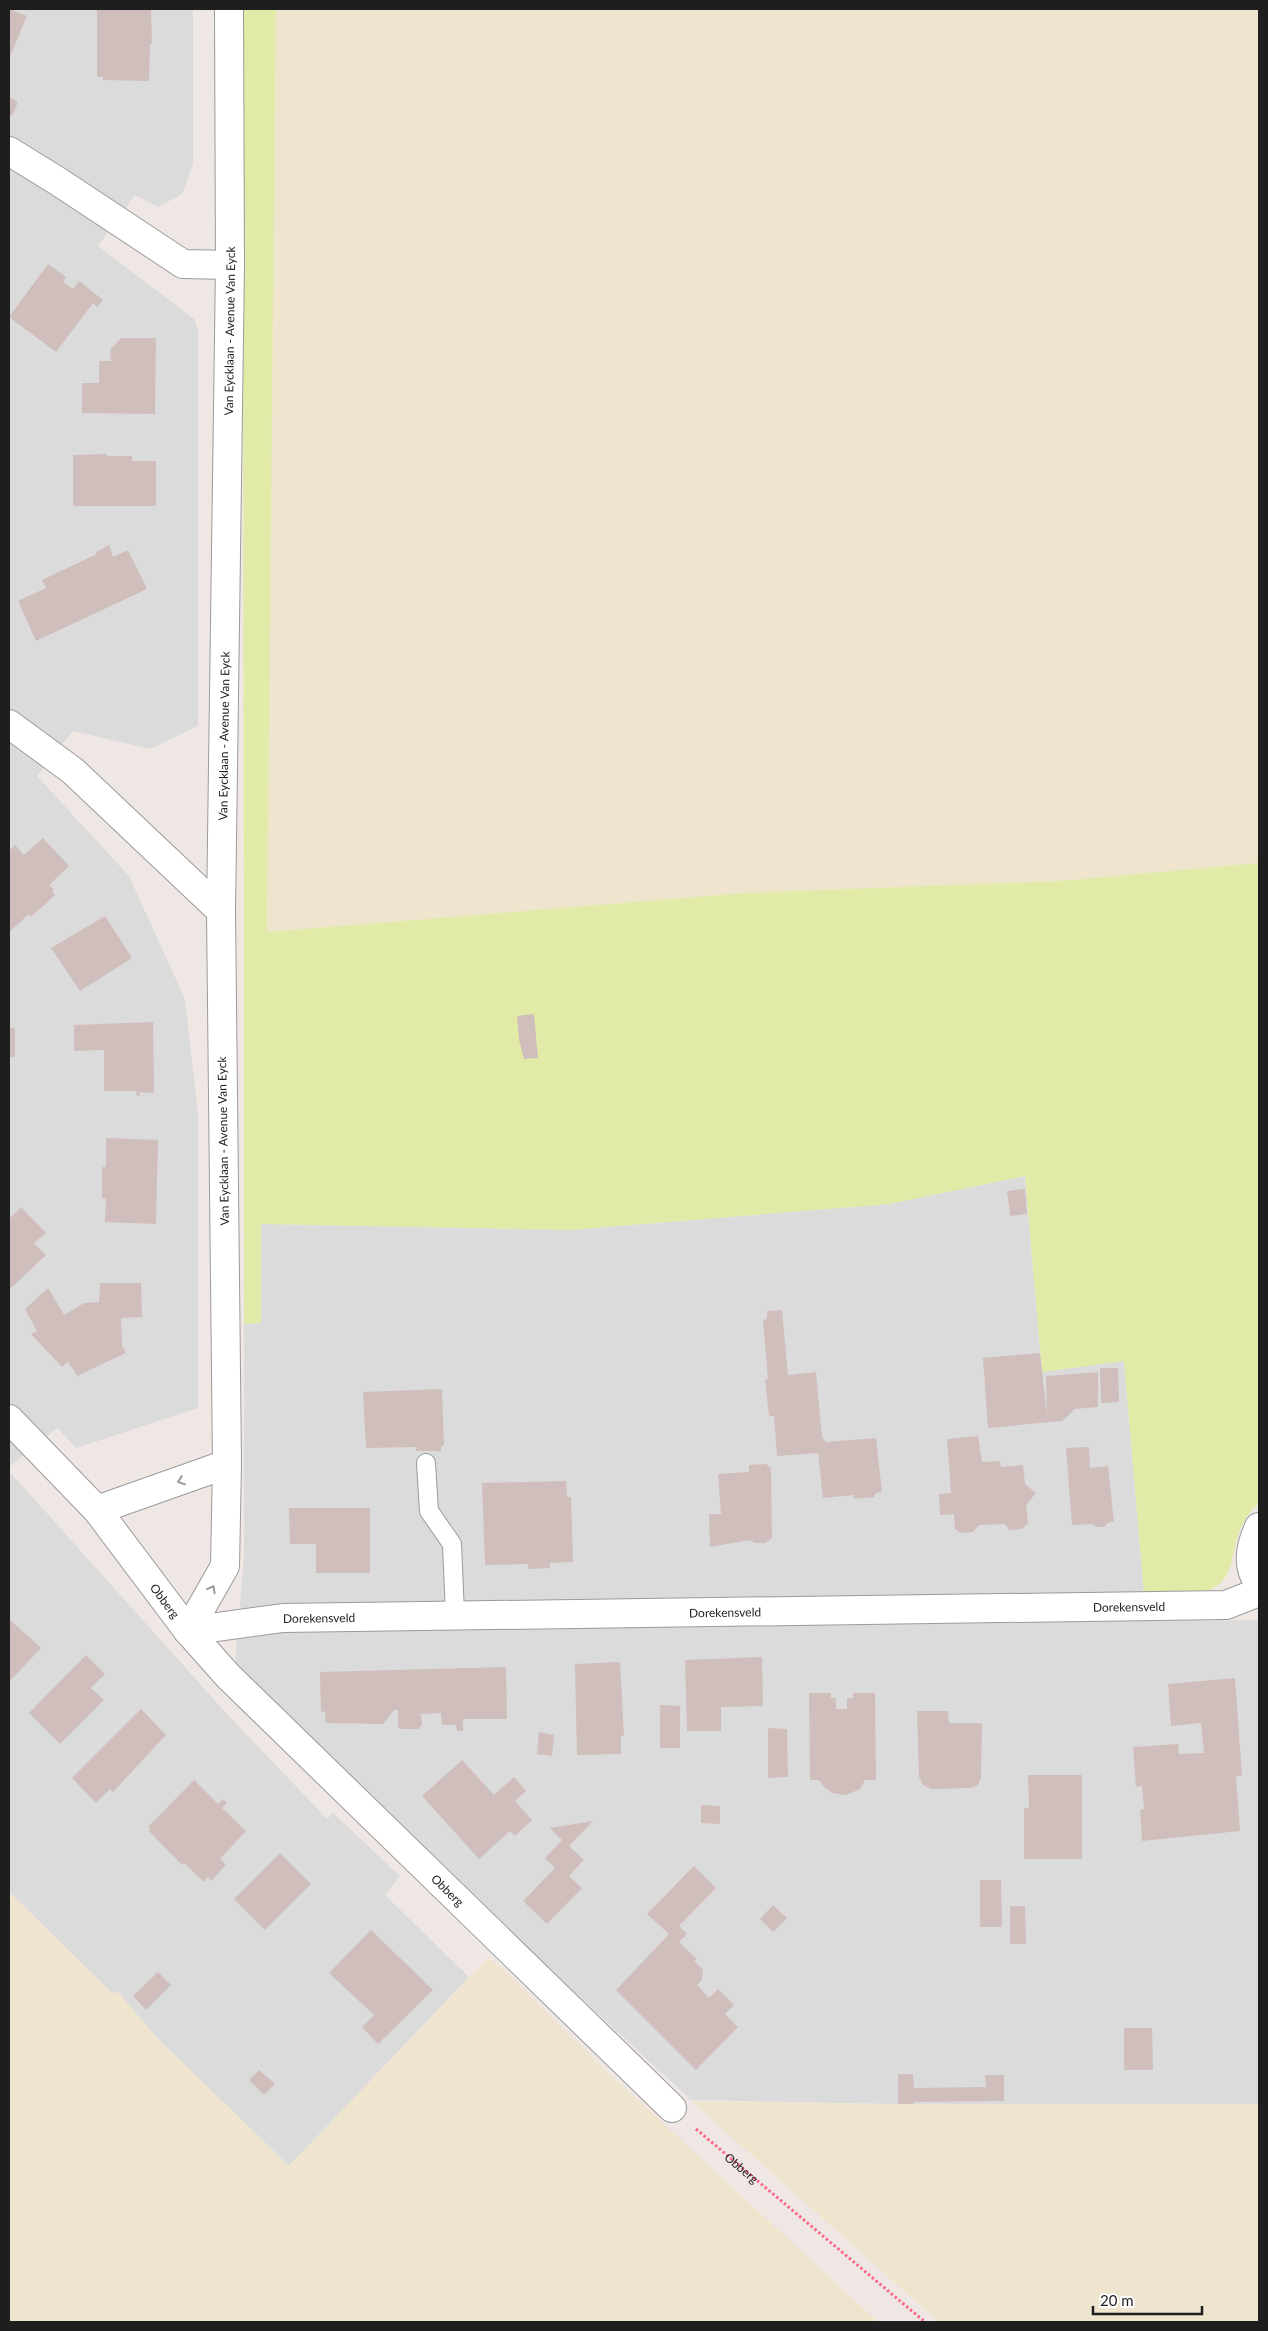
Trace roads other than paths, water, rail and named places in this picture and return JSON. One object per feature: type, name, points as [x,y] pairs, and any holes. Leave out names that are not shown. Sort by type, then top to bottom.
[{"type":"street","name":"Van Eycklaan - Avenue Van Eyck","points":[[188,1631],[225,1566],[227,1464],[221,911],[230,265],[229,9]]},
{"type":"street","points":[[9,152],[59,182],[183,264],[230,265]]},
{"type":"street","points":[[9,724],[73,771],[221,911]]},
{"type":"street","name":"Obberg","points":[[9,1419],[97,1510],[188,1631],[228,1676],[672,2108]]},
{"type":"street","points":[[97,1510],[227,1464]]},
{"type":"street","points":[[1259,1528],[1253,1539],[1250,1552],[1251,1566],[1259,1584]]},
{"type":"street","name":"Dorekensveld","points":[[188,1631],[283,1618],[1226,1604],[1259,1592]]},
{"type":"lane","points":[[426,1463],[429,1511],[452,1544],[455,1615]]}]
